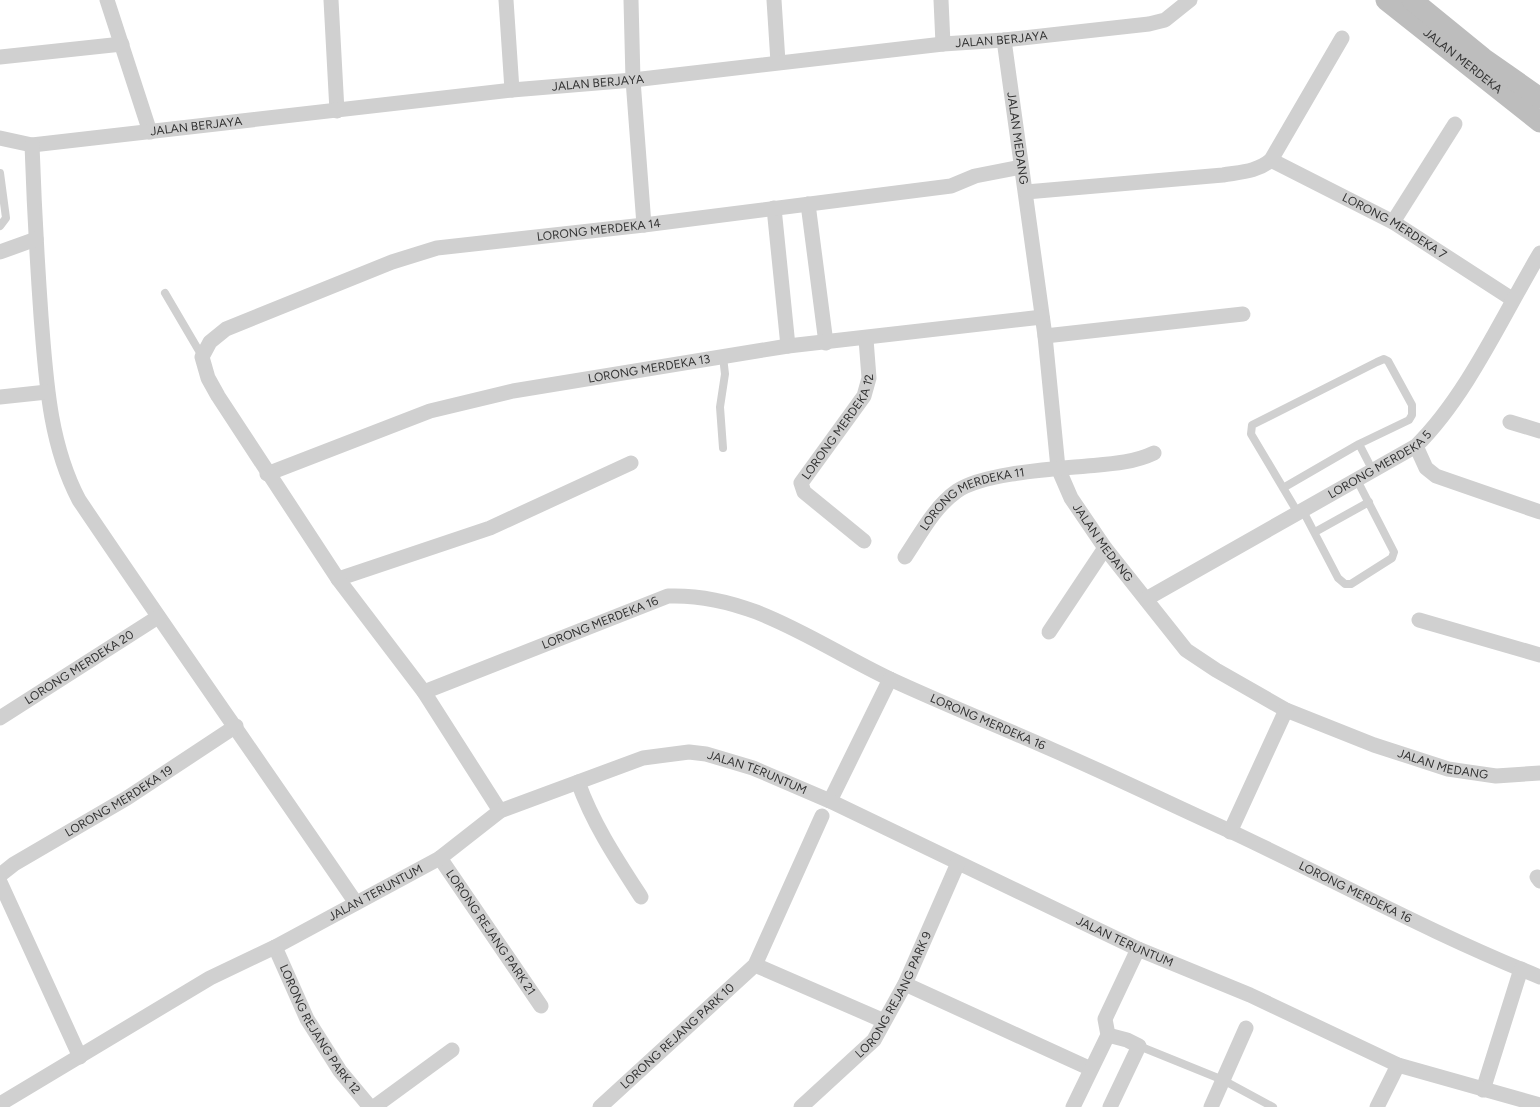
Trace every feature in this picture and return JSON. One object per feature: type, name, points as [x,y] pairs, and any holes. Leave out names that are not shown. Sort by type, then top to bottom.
[{"type":"main road","name":"JALAN MERDEKA","points":[[1386,0],[1540,122]]},
{"type":"main road","name":"JALAN MERDEKA","points":[[1412,0],[1484,58],[1540,98]]},
{"type":"street","points":[[107,0],[150,132]]},
{"type":"street","points":[[331,0],[337,111]]},
{"type":"street","points":[[506,0],[512,90]]},
{"type":"street","points":[[631,0],[633,80],[644,226]]},
{"type":"street","points":[[774,0],[778,62]]},
{"type":"street","points":[[941,0],[943,44]]},
{"type":"street","name":"JALAN BERJAYA","points":[[0,138],[32,145],[512,90],[633,80],[943,44],[1004,40],[1149,24],[1165,20],[1190,0]]},
{"type":"street","points":[[1026,192],[1223,175],[1253,170],[1271,160],[1342,38]]},
{"type":"street","name":"JALAN MEDANG","points":[[1004,40],[1045,336],[1058,468],[1071,498],[1105,548],[1186,650],[1216,670],[1286,710],[1374,745],[1448,769],[1496,776],[1540,773]]},
{"type":"street","points":[[0,57],[122,44]]},
{"type":"street","points":[[1393,222],[1455,124]]},
{"type":"street","points":[[32,145],[36,240],[47,392],[57,442],[68,480],[79,500],[158,617],[236,726],[356,903]]},
{"type":"street","name":"LORONG MERDEKA 7","points":[[1271,160],[1393,222],[1512,299]]},
{"type":"street","name":"LORONG MERDEKA 14","points":[[202,357],[210,342],[226,329],[415,254],[446,247],[644,226],[951,186],[974,176],[1021,167]]},
{"type":"street","points":[[808,204],[826,343]]},
{"type":"street","points":[[774,208],[788,346]]},
{"type":"street","points":[[0,252],[36,240]]},
{"type":"street","name":"LORONG MERDEKA 5","points":[[1146,598],[1416,446],[1440,419],[1475,366],[1540,253]]},
{"type":"street","points":[[1045,336],[1243,314]]},
{"type":"street","name":"LORONG MERDEKA 13","points":[[268,474],[430,410],[514,391],[788,346],[866,339],[1042,317]]},
{"type":"street","name":"LORONG MERDEKA 12","points":[[864,541],[804,492],[801,482],[864,396],[869,378],[866,339]]},
{"type":"street","points":[[202,357],[208,378],[268,474],[338,579],[424,692],[500,811]]},
{"type":"street","points":[[0,397],[47,392]]},
{"type":"street","points":[[1510,422],[1540,431]]},
{"type":"street","points":[[1416,446],[1426,468],[1436,476],[1540,512]]},
{"type":"street","name":"LORONG MERDEKA 11","points":[[905,557],[939,508],[955,492],[972,482],[1058,468],[1139,460],[1154,453]]},
{"type":"street","points":[[338,579],[490,528],[631,463]]},
{"type":"street","points":[[1050,632],[1105,548]]},
{"type":"street","name":"LORONG MERDEKA 16","points":[[424,692],[668,596],[708,597],[765,614],[890,679],[1056,751],[1230,832],[1502,963],[1540,977]]},
{"type":"street","name":"LORONG MERDEKA 20","points":[[0,718],[158,617]]},
{"type":"street","points":[[1419,620],[1540,655]]},
{"type":"street","points":[[830,801],[890,679]]},
{"type":"street","points":[[1230,832],[1286,710]]},
{"type":"street","name":"LORONG MERDEKA 19","points":[[0,876],[14,864],[127,798],[236,726]]},
{"type":"street","name":"JALAN TERUNTUM","points":[[0,1104],[210,978],[274,948],[440,858],[500,811],[643,758],[689,752],[706,754],[736,762],[830,801],[1138,949],[1250,995],[1398,1065],[1540,1105]]},
{"type":"street","points":[[578,782],[587,807],[604,840],[641,897]]},
{"type":"street","name":"LORONG REJANG PARK 10","points":[[600,1107],[755,965],[822,816]]},
{"type":"street","name":"LORONG REJANG PARK 21","points":[[440,858],[541,1006]]},
{"type":"street","name":"LORONG REJANG PARK 9","points":[[801,1107],[874,1040],[905,984],[958,863]]},
{"type":"street","points":[[0,882],[80,1057]]},
{"type":"street","name":"LORONG REJANG PARK 12","points":[[274,948],[307,1019],[340,1071],[370,1107]]},
{"type":"street","points":[[1073,1107],[1108,1035],[1105,1019],[1138,949]]},
{"type":"street","points":[[755,965],[884,1020]]},
{"type":"street","points":[[1483,1090],[1521,969]]},
{"type":"street","points":[[905,984],[1060,1057],[1091,1069]]},
{"type":"street","points":[[1212,1107],[1246,1028]]},
{"type":"street","points":[[1108,1035],[1127,1040],[1139,1046],[1110,1107]]},
{"type":"street","points":[[374,1107],[452,1050]]},
{"type":"street","points":[[1376,1107],[1398,1065]]},
{"type":"lane","points":[[0,172],[6,218],[0,226]]},
{"type":"lane","points":[[165,293],[202,357]]},
{"type":"lane","points":[[723,448],[720,407],[725,374],[724,357]]},
{"type":"lane","points":[[1283,488],[1359,444],[1409,420],[1413,414],[1412,405],[1392,365],[1384,359],[1252,425],[1252,434],[1283,488],[1315,532],[1338,578],[1345,584],[1351,584],[1392,558],[1394,552],[1357,480]]},
{"type":"lane","points":[[1359,444],[1373,471]]},
{"type":"lane","points":[[1315,532],[1369,502]]},
{"type":"lane","points":[[1139,1046],[1223,1080],[1273,1107]]}]
